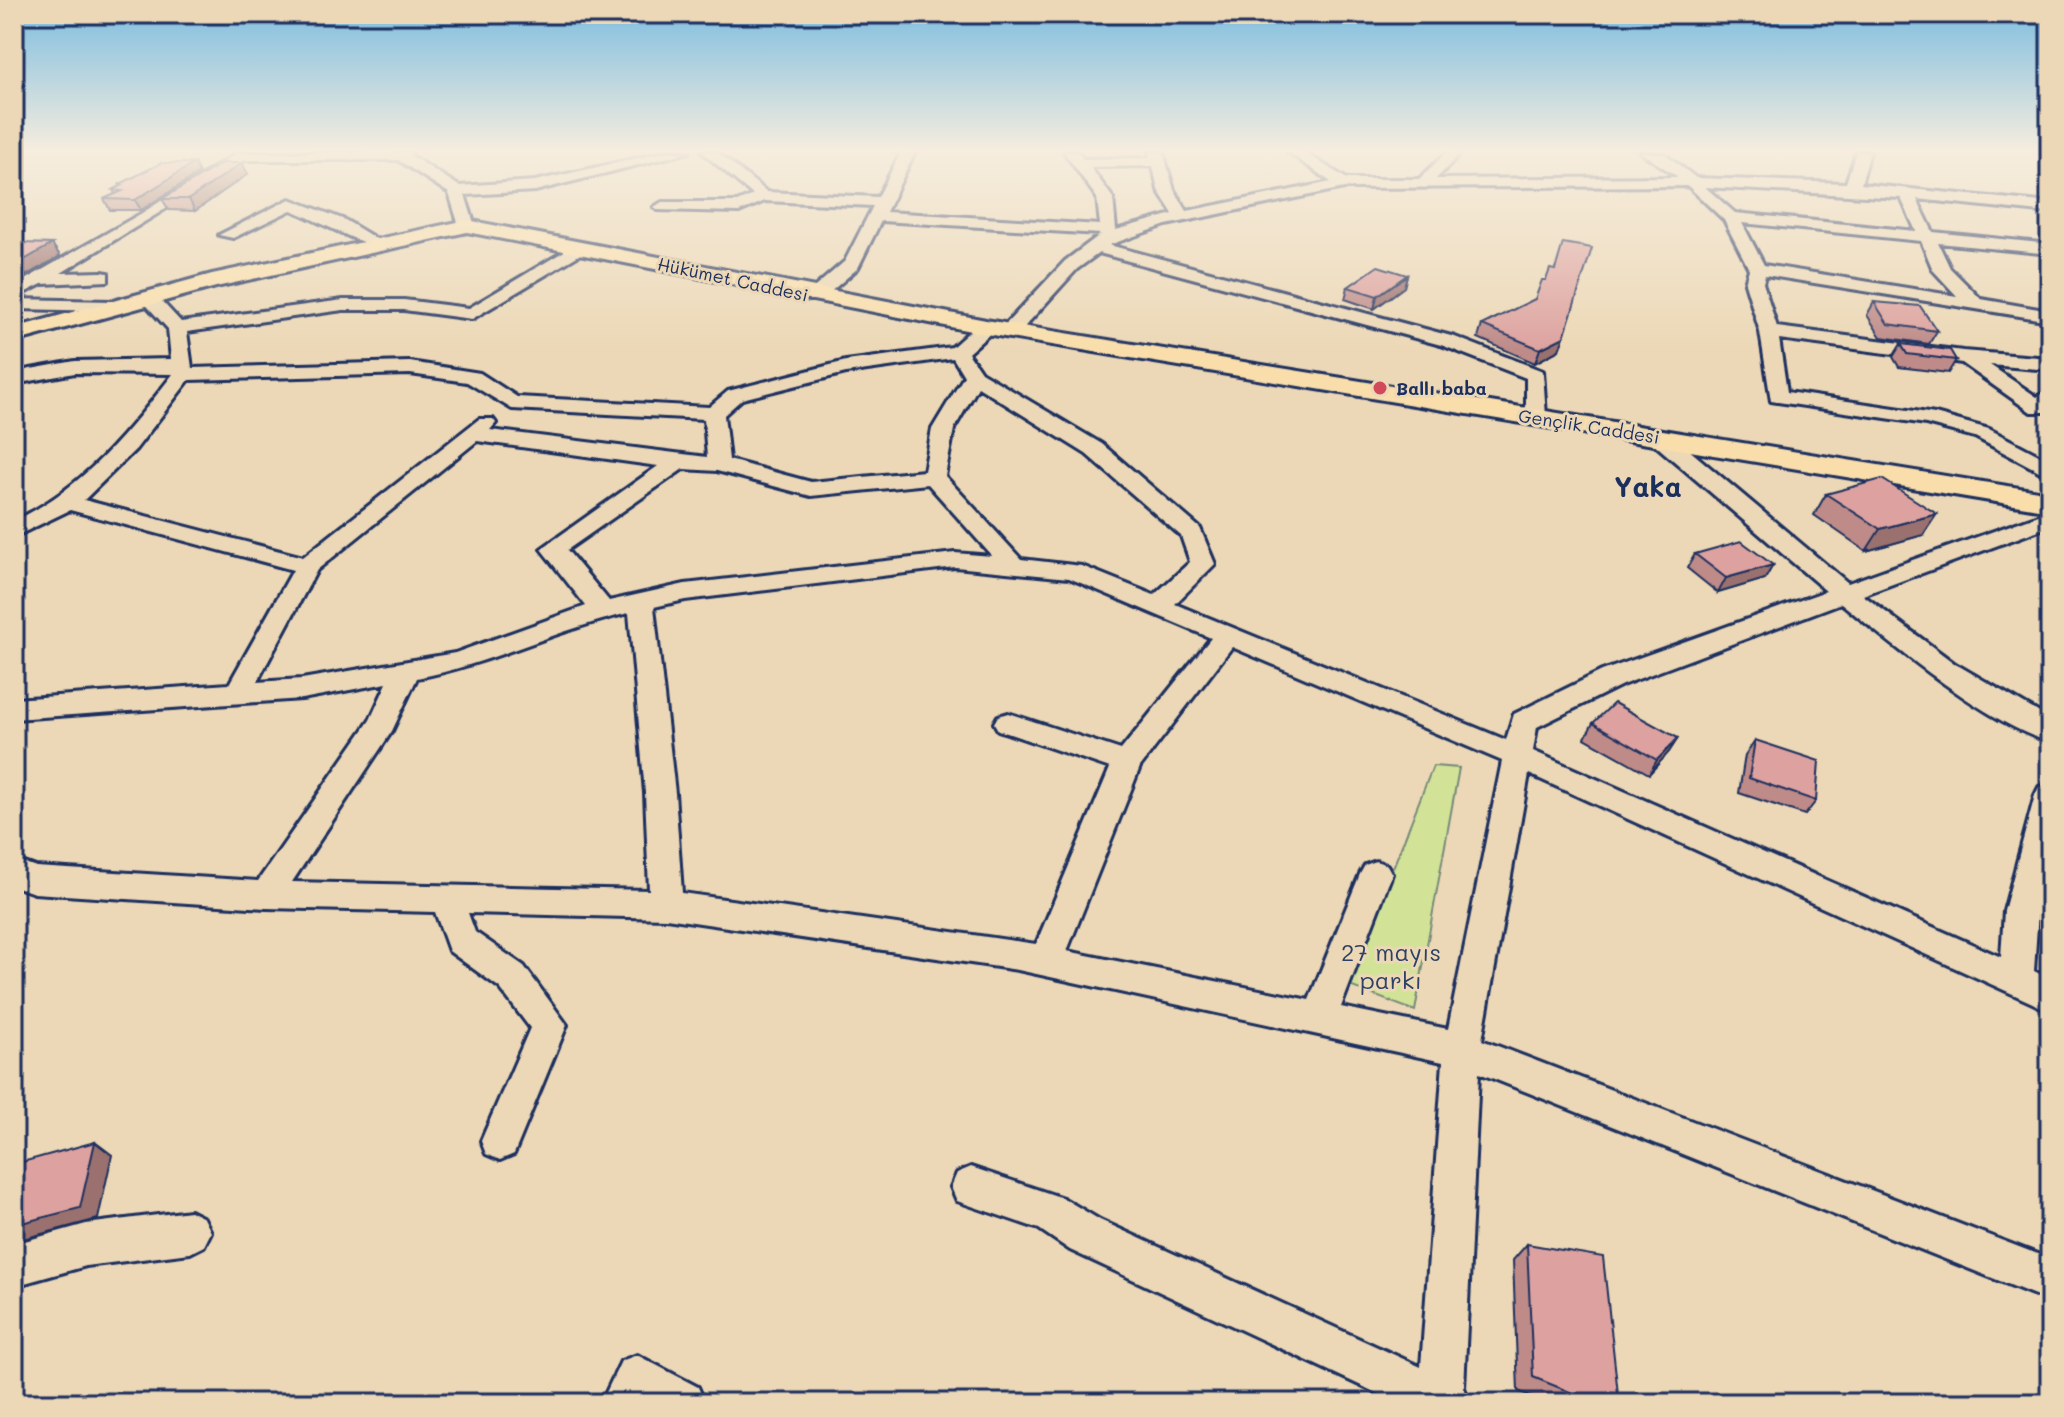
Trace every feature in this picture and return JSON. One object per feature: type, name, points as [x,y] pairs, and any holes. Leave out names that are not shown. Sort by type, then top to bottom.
[{"type":"main road","name":"Hükümet Caddesi","points":[[14,335],[148,297],[467,226],[815,296],[998,329]]},
{"type":"main road","name":"Gençlik Caddesi","points":[[998,329],[2050,502]]},
{"type":"street","points":[[14,293],[134,218]]},
{"type":"street","points":[[227,235],[261,218]]},
{"type":"street","points":[[326,218],[377,244]]},
{"type":"street","points":[[465,218],[467,226]]},
{"type":"street","points":[[815,296],[852,264],[875,218]]},
{"type":"street","points":[[951,218],[1105,238],[1448,341],[1536,375],[1536,417]]},
{"type":"street","points":[[1105,218],[1105,238]]},
{"type":"street","points":[[14,378],[75,367],[182,370],[410,368],[473,377],[512,403],[714,413],[735,395],[846,367],[958,352],[998,329],[1105,238],[1179,218]]},
{"type":"street","points":[[1732,218],[1758,269],[1754,283],[1769,332],[1778,397],[1928,418],[1982,433],[2050,470]]},
{"type":"street","points":[[1742,218],[2050,249]]},
{"type":"street","points":[[1918,218],[1942,270],[1975,304]]},
{"type":"street","points":[[177,328],[343,305],[404,305],[472,314],[578,248]]},
{"type":"street","points":[[1758,269],[2050,316]]},
{"type":"street","points":[[40,279],[102,277]]},
{"type":"street","points":[[14,530],[51,515],[104,474],[182,370],[177,328],[148,297]]},
{"type":"street","points":[[14,304],[113,306]]},
{"type":"street","points":[[1769,332],[1966,357],[2050,364]]},
{"type":"street","points":[[958,352],[974,376],[1094,449],[1192,533],[1203,564],[1156,607]]},
{"type":"street","points":[[1966,357],[2038,408],[2050,395]]},
{"type":"street","points":[[934,477],[943,429],[974,376]]},
{"type":"street","points":[[238,693],[307,566],[512,403]]},
{"type":"street","points":[[714,413],[718,464]]},
{"type":"street","points":[[472,434],[678,462],[718,464],[811,489],[934,477]]},
{"type":"street","points":[[1661,438],[1842,594],[2017,716],[2050,732]]},
{"type":"street","points":[[604,611],[553,549],[678,462]]},
{"type":"street","points":[[934,477],[1013,565]]},
{"type":"street","points":[[67,502],[307,566]]},
{"type":"street","points":[[971,1187],[1049,1212],[1085,1235],[1443,1402],[1462,1049],[1524,721],[1612,678],[2050,518]]},
{"type":"street","points":[[14,709],[302,689],[459,661],[604,611],[685,592],[955,560],[1073,571],[1517,756],[2050,995]]},
{"type":"street","points":[[641,602],[660,793],[666,904]]},
{"type":"street","points":[[1046,961],[1127,763],[1226,637]]},
{"type":"street","points":[[266,895],[382,724],[407,670]]},
{"type":"street","points":[[1008,723],[1127,763]]},
{"type":"street","points":[[2016,979],[2021,911],[2050,795]]},
{"type":"street","points":[[14,872],[34,880],[266,895],[666,904],[1046,961],[1462,1049],[2050,1280]]},
{"type":"street","points":[[1319,1019],[1376,874]]},
{"type":"street","points":[[447,899],[461,941],[512,977],[549,1025],[500,1141]]},
{"type":"street","points":[[14,1265],[86,1245],[190,1232]]},
{"type":"street","points":[[624,1403],[637,1377],[682,1403]]},
{"type":"green space","name":"27 mayıs parkı","points":[[1433,766],[1459,768],[1415,1011],[1347,985]]},
{"type":"building","points":[[22,243],[52,244],[14,264],[14,248]]},
{"type":"building","points":[[1563,243],[1592,248],[1564,337],[1540,349],[1482,325],[1535,299],[1542,280],[1546,280],[1550,269],[1555,270]]},
{"type":"building","points":[[1378,266],[1407,275],[1377,296],[1348,287]]},
{"type":"building","points":[[1874,302],[1920,306],[1937,331],[1888,324]]},
{"type":"building","points":[[1901,344],[1950,350],[1956,360],[1907,354]]},
{"type":"building","points":[[1882,479],[1937,514],[1880,529],[1826,494]]},
{"type":"building","points":[[1741,541],[1773,565],[1726,578],[1695,554]]},
{"type":"building","points":[[1614,703],[1678,738],[1657,760],[1593,723]]},
{"type":"building","points":[[1755,740],[1819,761],[1816,801],[1749,778]]},
{"type":"building","points":[[95,1142],[80,1208],[14,1225],[14,1186],[22,1162]]},
{"type":"building","points":[[1527,1244],[1603,1257],[1619,1403],[1597,1403],[1533,1377]]},
{"type":"place","name":"Ballı baba","points":[[1380,388]]},
{"type":"district","name":"Yaka","points":[[1648,486]]}]
